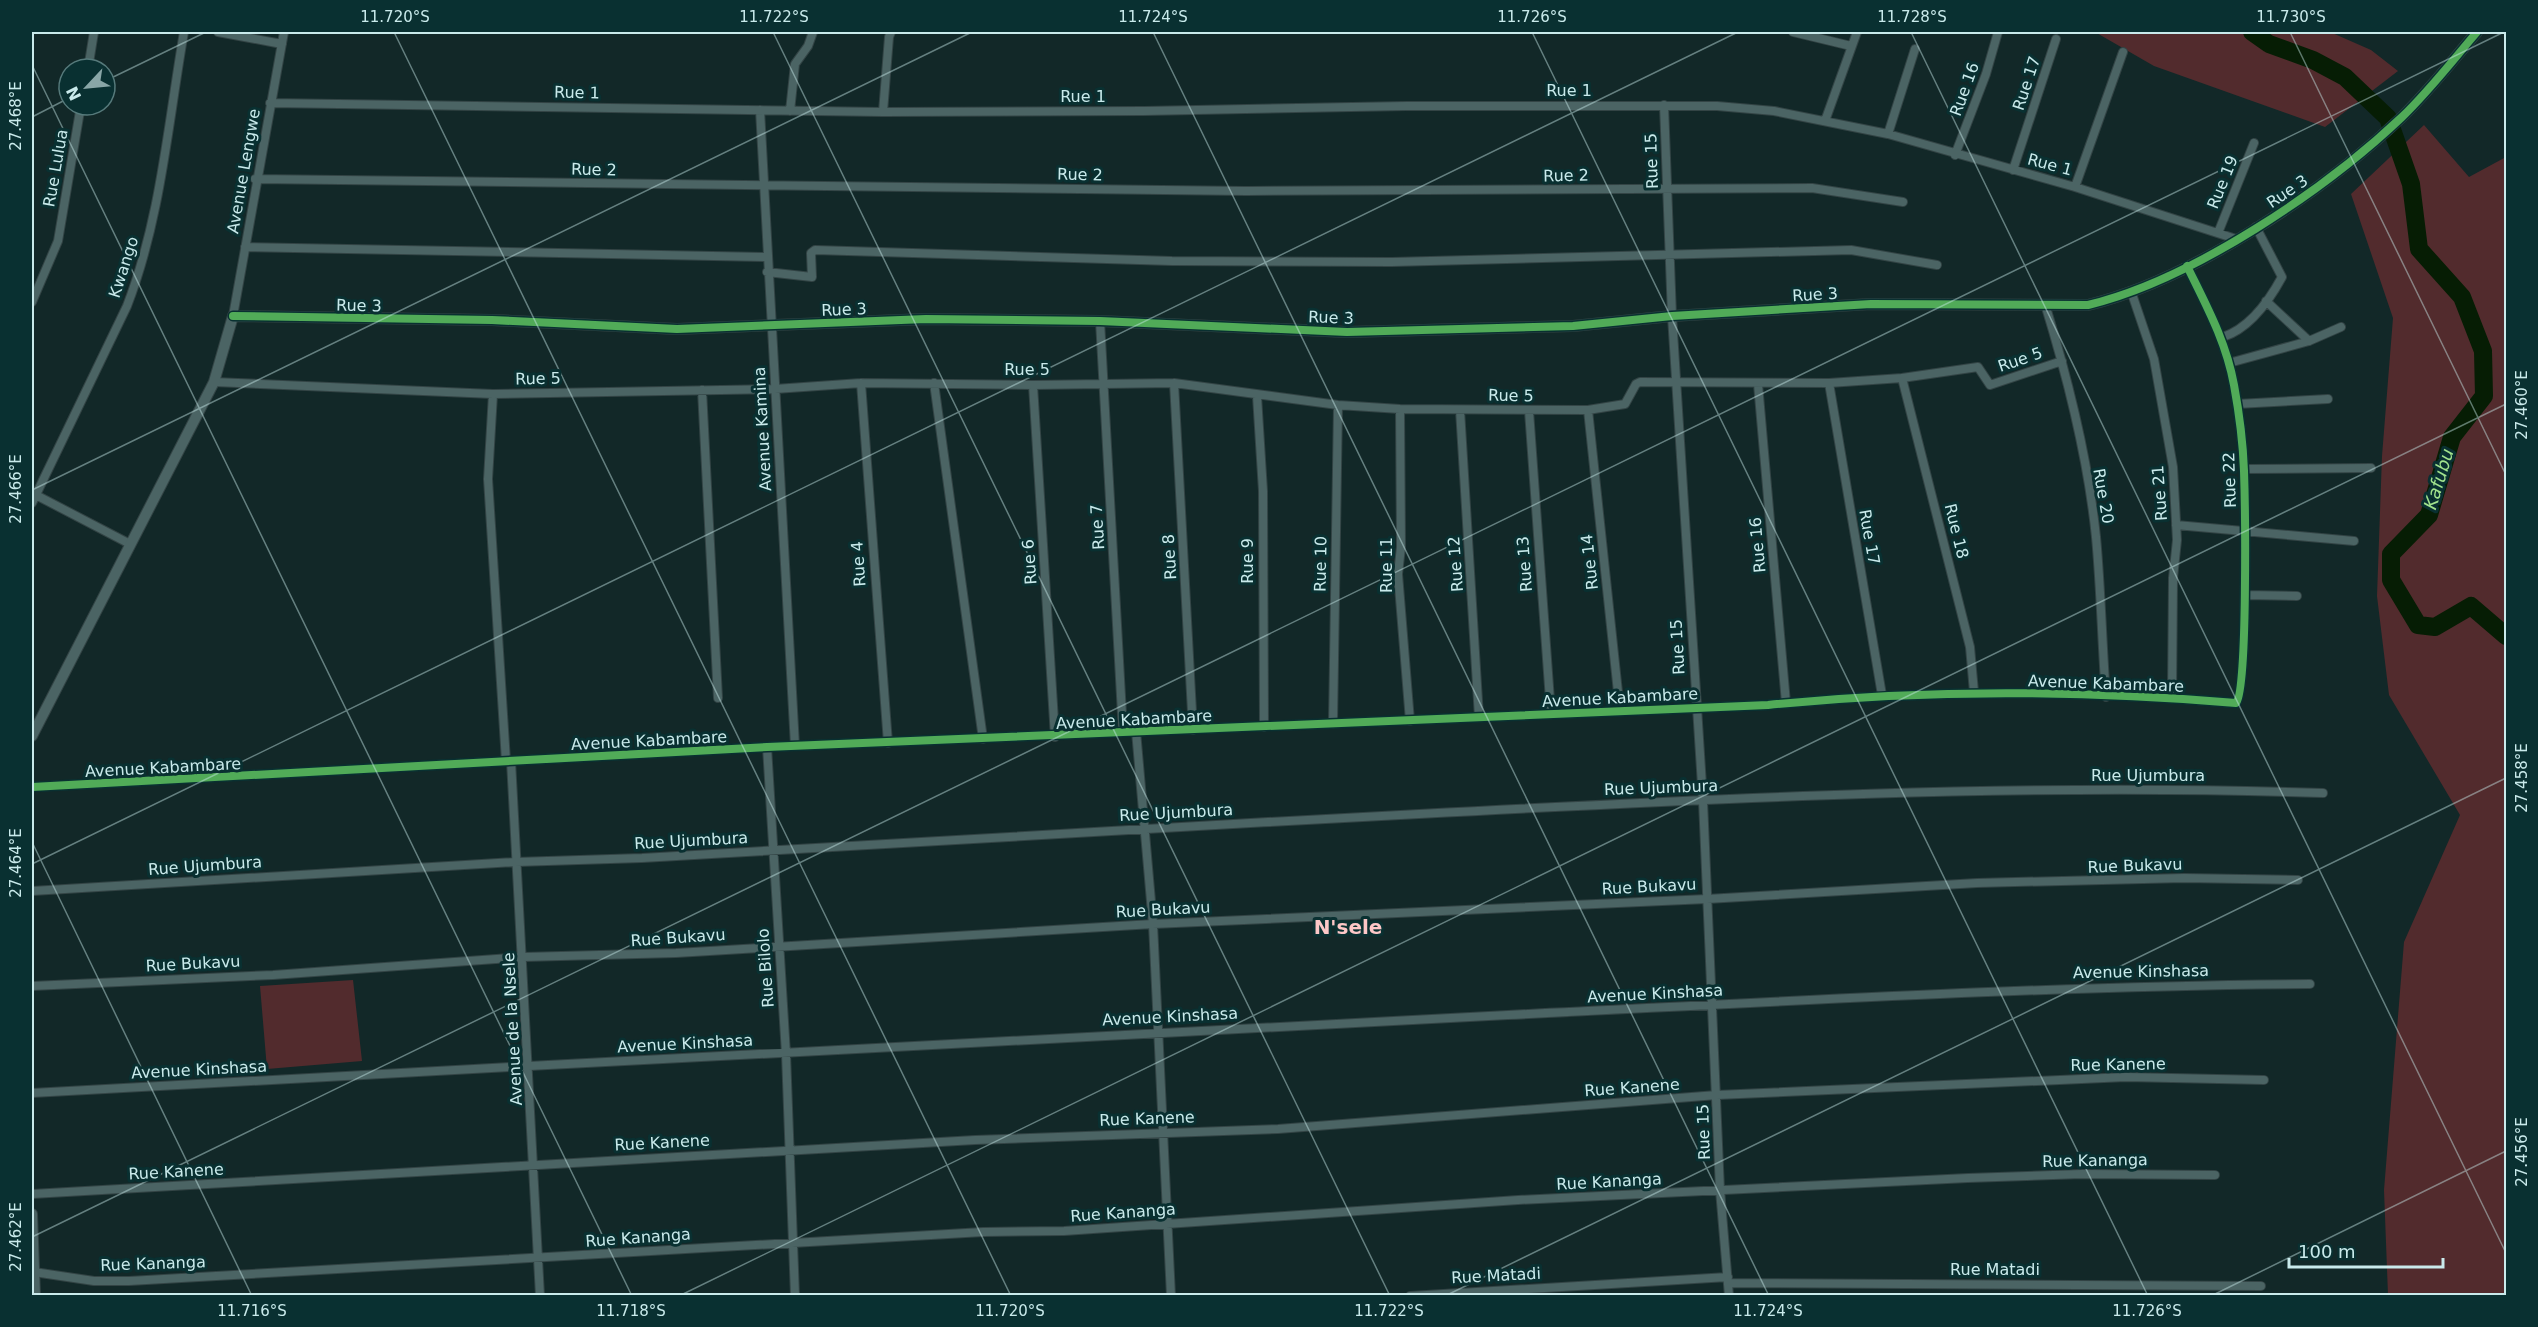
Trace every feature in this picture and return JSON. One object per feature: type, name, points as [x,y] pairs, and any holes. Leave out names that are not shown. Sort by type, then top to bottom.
[{"type":"street","points":[[90,57],[94,32]]},
{"type":"street","name":"Kwango","points":[[33,497],[127,306],[139,275],[158,197],[184,32]]},
{"type":"street","points":[[218,32],[282,44]]},
{"type":"street","name":"Avenue Lengwe","points":[[233,316],[255,179],[284,32]]},
{"type":"street","points":[[790,111],[795,64],[808,46],[813,32]]},
{"type":"street","points":[[883,112],[891,32]]},
{"type":"street","points":[[1793,32],[1851,46]]},
{"type":"street","points":[[1825,121],[1857,32]]},
{"type":"street","name":"Rue 16","points":[[1955,155],[1986,74],[1998,32]]},
{"type":"street","name":"Rue 3","points":[[233,316],[492,320],[678,329],[926,319],[1100,321],[1347,332],[1572,326],[1672,316],[1870,304],[2088,304],[2131,291],[2187,266],[2297,201],[2404,115],[2477,32]]},
{"type":"street","name":"Rue 17","points":[[2013,170],[2056,39]]},
{"type":"street","points":[[1888,134],[1915,49]]},
{"type":"street","points":[[2075,187],[2122,52]]},
{"type":"street","name":"Rue 1","points":[[270,103],[883,112],[1664,105],[1774,111],[1888,134],[1955,155],[2075,187],[2236,239]]},
{"type":"street","name":"Rue 15","points":[[1664,105],[1672,316],[1695,708],[1703,801],[1718,1095],[1720,1190],[1729,1296]]},
{"type":"street","name":"Avenue Kamina","points":[[760,110],[762,186],[795,747]]},
{"type":"street","name":"Rue Lulua","points":[[32,302],[58,241],[79,117]]},
{"type":"street","name":"Rue 19","points":[[2218,233],[2254,143]]},
{"type":"street","name":"Rue 2","points":[[255,179],[1258,191],[1812,188],[1903,202]]},
{"type":"street","points":[[2223,337],[2241,328],[2266,301],[2282,276],[2256,227]]},
{"type":"street","points":[[245,247],[766,257]]},
{"type":"street","points":[[767,272],[812,277],[812,253],[815,250],[1184,261],[1477,262],[1851,250],[1937,265]]},
{"type":"street","name":"Rue 22","points":[[2187,266],[2223,337],[2237,404],[2244,469],[2245,595],[2238,702]]},
{"type":"street","name":"Rue 21","points":[[2131,291],[2154,359],[2166,414],[2173,467],[2176,525],[2172,698]]},
{"type":"street","points":[[2266,301],[2309,341]]},
{"type":"street","name":"Rue 20","points":[[2045,304],[2062,360],[2096,536],[2106,697]]},
{"type":"street","points":[[32,736],[214,382],[233,316]]},
{"type":"street","name":"Rue 7","points":[[1100,321],[1123,732]]},
{"type":"street","points":[[2229,363],[2309,341],[2341,327]]},
{"type":"street","name":"Rue 5","points":[[214,382],[493,394],[775,389],[861,383],[1033,385],[1174,383],[1213,386],[1257,396],[1338,405],[1400,409],[1529,411],[1588,410],[1625,404],[1636,384],[1640,382],[1676,380],[1758,384],[1829,383],[1902,378],[1978,367],[1990,385],[2062,360]]},
{"type":"street","name":"Rue 18","points":[[1902,378],[1970,647],[1974,692]]},
{"type":"street","name":"Rue 4","points":[[861,383],[888,743]]},
{"type":"street","points":[[934,383],[983,740]]},
{"type":"street","name":"Rue 8","points":[[1174,383],[1193,730]]},
{"type":"street","name":"Rue 17","points":[[1829,383],[1882,695]]},
{"type":"street","name":"Rue 16","points":[[1758,384],[1786,703]]},
{"type":"street","name":"Rue 6","points":[[1033,385],[1055,737]]},
{"type":"street","points":[[702,390],[718,698]]},
{"type":"street","name":"Avenue de la Nsele","points":[[493,394],[488,479],[530,1065],[540,1296]]},
{"type":"street","name":"Rue 9","points":[[1257,396],[1263,491],[1264,727]]},
{"type":"street","points":[[2237,404],[2328,399]]},
{"type":"street","name":"Rue 10","points":[[1333,724],[1338,405]]},
{"type":"street","name":"Rue 11","points":[[1400,409],[1401,547],[1398,574],[1410,721]]},
{"type":"street","name":"Rue 12","points":[[1460,410],[1479,717]]},
{"type":"street","name":"Rue 14","points":[[1588,410],[1620,711]]},
{"type":"street","name":"Rue 13","points":[[1529,411],[1551,714]]},
{"type":"street","points":[[2244,469],[2371,468]]},
{"type":"street","points":[[33,497],[130,544]]},
{"type":"street","points":[[2176,525],[2354,541]]},
{"type":"street","points":[[2245,595],[2297,596]]},
{"type":"street","name":"Avenue Kabambare","points":[[32,787],[766,747],[1055,737],[1136,731],[1695,708],[1882,695],[1974,692],[2238,702]]},
{"type":"street","points":[[1136,731],[1154,924],[1171,1296]]},
{"type":"street","name":"Rue Bilolo","points":[[766,747],[775,850],[778,945],[786,1054],[795,1296]]},
{"type":"street","name":"Rue Ujumbura","points":[[32,891],[516,862],[1703,801],[1984,790],[2199,789],[2323,793]]},
{"type":"street","name":"Rue Bukavu","points":[[32,986],[273,975],[523,957],[676,953],[778,945],[1154,924],[1707,899],[1977,883],[2184,878],[2298,880]]},
{"type":"street","name":"Avenue Kinshasa","points":[[32,1093],[530,1065],[786,1054],[1158,1031],[2140,985],[2310,984]]},
{"type":"street","name":"Rue Kanene","points":[[32,1194],[533,1164],[1162,1132],[1278,1129],[1718,1095],[2126,1077],[2264,1080]]},
{"type":"street","name":"Rue Kananga","points":[[34,1272],[94,1281],[129,1281],[982,1232],[1064,1231],[1720,1190],[2082,1174],[2215,1175]]},
{"type":"street","points":[[32,1214],[35,1296]]},
{"type":"street","name":"Rue Matadi","points":[[1410,1296],[1728,1280],[2261,1286]]},
{"type":"shaded area","points":[[2095,32],[2330,32],[2371,50],[2398,71],[2325,127],[2154,66]]},
{"type":"shaded area","points":[[2424,125],[2469,177],[2506,157],[2506,1295],[2388,1295],[2384,1190],[2404,942],[2460,815],[2389,695],[2377,596],[2382,456],[2393,318],[2351,194]]},
{"type":"shaded area","points":[[353,980],[362,1061],[267,1069],[260,986]]},
{"type":"waterway","name":"Kafubu","points":[[2252,32],[2269,44],[2313,60],[2345,77],[2388,118],[2411,184],[2419,249],[2462,297],[2483,351],[2484,396],[2452,437],[2429,515],[2391,554],[2391,580],[2418,625],[2435,627],[2471,606],[2506,636]]},
{"type":"cycle path","points":[[233,316],[492,320],[677,329],[926,319],[1100,321],[1347,332],[1573,326],[1672,316],[1871,304],[2088,305],[2128,293],[2213,254],[2296,202],[2335,174],[2402,117],[2477,32]]},
{"type":"cycle path","points":[[32,787],[767,747],[1768,705],[1885,696],[2060,694],[2236,703],[2240,691],[2245,594],[2244,471],[2240,428],[2234,385],[2226,353],[2215,324],[2187,266]]},
{"type":"district","name":"N'sele","points":[[1348,927]]}]
